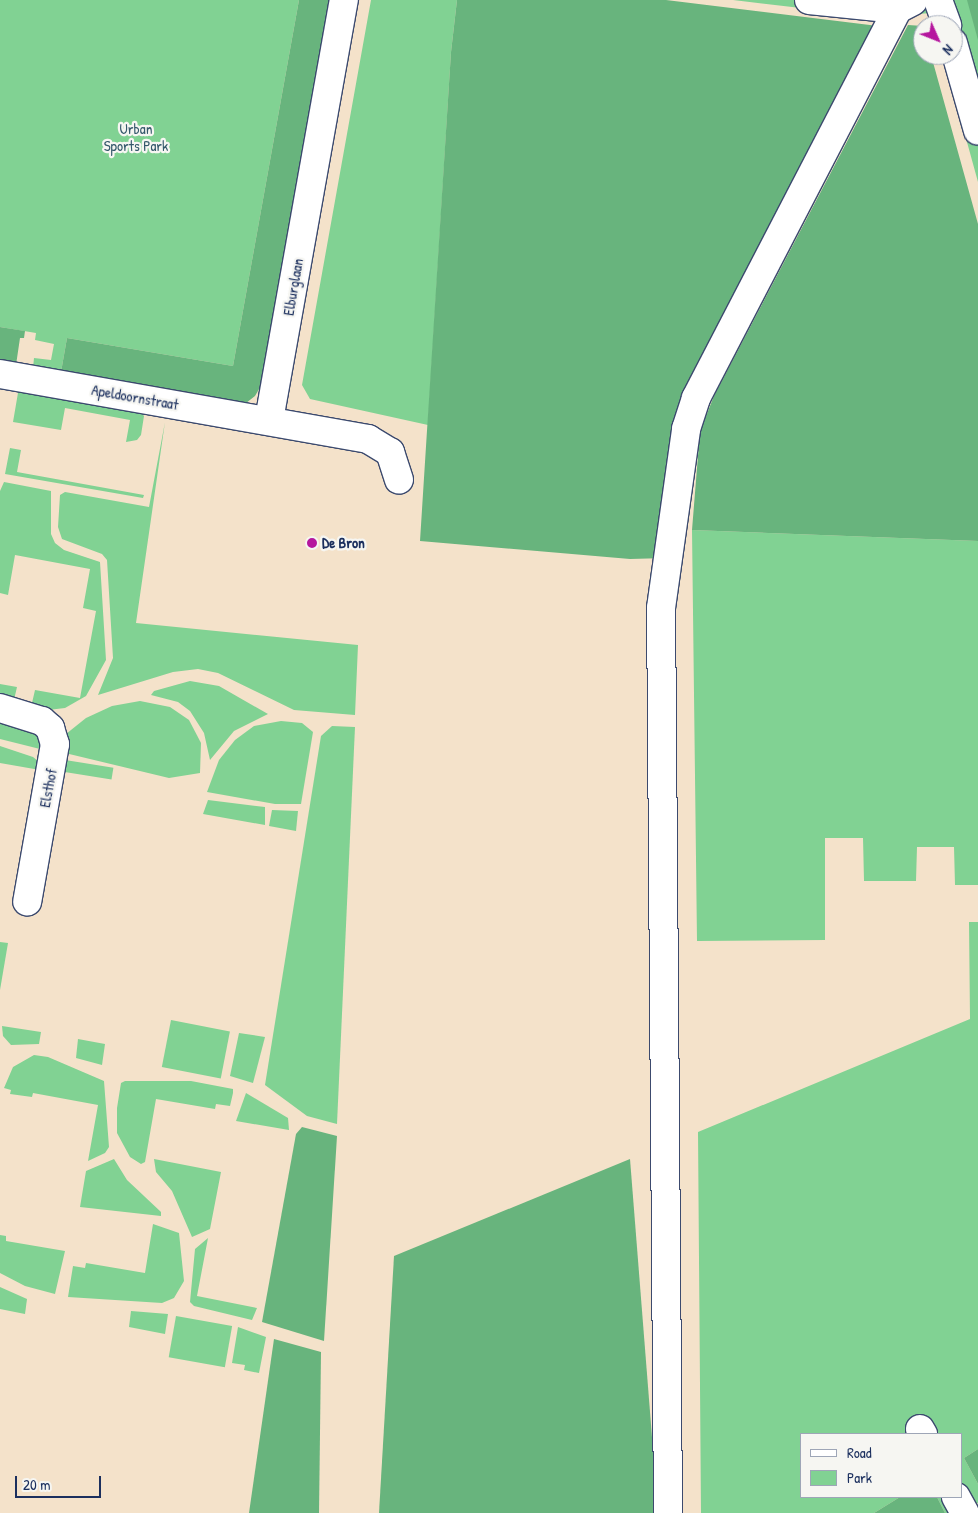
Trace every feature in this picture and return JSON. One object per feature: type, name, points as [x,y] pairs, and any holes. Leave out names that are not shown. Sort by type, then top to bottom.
[{"type":"street","name":"Elburglaan","points":[[269,420],[344,0]]},
{"type":"street","points":[[668,1513],[661,608],[686,429],[696,398],[906,5],[809,0]]},
{"type":"street","points":[[938,0],[943,15]]},
{"type":"street","points":[[959,65],[978,131]]},
{"type":"street","name":"Apeldoornstraat","points":[[0,374],[269,420]]},
{"type":"street","points":[[269,420],[368,440],[390,452],[399,480]]},
{"type":"street","name":"Elsthof","points":[[0,708],[42,721],[50,728],[55,744],[27,902]]},
{"type":"street","points":[[957,1498],[965,1513]]},
{"type":"green space","name":"Urban Sports Park","points":[[0,0],[299,0],[233,366],[67,338],[61,372],[33,368],[34,358],[51,360],[54,344],[35,340],[36,333],[0,327]]},
{"type":"green space","points":[[299,0],[331,0],[262,384],[255,396],[246,403],[231,404],[61,372],[67,338],[233,366]]},
{"type":"green space","points":[[371,0],[457,0],[451,52],[428,425],[310,399],[302,385]]},
{"type":"green space","points":[[457,0],[666,0],[878,26],[688,382],[675,420],[666,558],[630,559],[420,541],[451,52]]},
{"type":"green space","points":[[733,0],[978,0],[978,182],[946,65],[963,65],[963,15],[932,15],[931,13],[878,17]]},
{"type":"green space","points":[[967,0],[978,0],[978,40]]},
{"type":"green space","points":[[908,25],[913,25],[913,65],[934,65],[978,224],[978,541],[692,530],[700,431],[714,396]]},
{"type":"green space","points":[[0,327],[25,331],[24,338],[20,338],[16,365],[0,362]]},
{"type":"green space","points":[[19,387],[138,408],[144,416],[141,435],[137,440],[126,442],[130,420],[65,408],[61,430],[13,422]]},
{"type":"green space","points":[[165,422],[136,623],[358,645],[355,715],[294,710],[218,673],[198,669],[173,672],[98,695],[113,658],[107,560],[102,554],[62,539],[58,527],[60,495],[65,492],[149,507]]},
{"type":"green space","points":[[10,448],[21,450],[17,472],[144,495],[143,498],[5,474]]},
{"type":"green space","points":[[4,482],[51,491],[51,534],[55,543],[64,550],[100,562],[106,660],[86,696],[65,708],[48,710],[32,703],[35,690],[80,698],[96,611],[83,608],[90,569],[15,555],[8,595],[0,593],[0,491]]},
{"type":"green space","points":[[692,530],[978,541],[978,885],[955,885],[954,847],[917,847],[916,881],[864,881],[863,838],[825,838],[825,940],[697,941]]},
{"type":"green space","points":[[190,681],[219,686],[268,714],[234,731],[210,760],[204,733],[190,711],[178,702],[151,695],[154,691]]},
{"type":"green space","points":[[0,684],[17,687],[14,700],[0,698]]},
{"type":"green space","points":[[140,701],[170,707],[189,720],[201,743],[200,773],[169,778],[65,753],[66,734],[86,718],[112,706]]},
{"type":"green space","points":[[0,718],[39,733],[44,750],[0,739]]},
{"type":"green space","points":[[281,721],[302,723],[313,732],[301,804],[275,804],[207,792],[219,760],[235,740],[254,726]]},
{"type":"green space","points":[[332,726],[355,727],[337,1124],[307,1116],[265,1085],[321,736]]},
{"type":"green space","points":[[0,746],[33,757],[38,761],[40,770],[0,763]]},
{"type":"green space","points":[[65,760],[113,768],[112,780],[63,772]]},
{"type":"green space","points":[[208,800],[265,807],[265,825],[203,814]]},
{"type":"green space","points":[[272,810],[298,811],[296,831],[269,826]]},
{"type":"green space","points":[[969,922],[978,922],[978,1449],[964,1458],[978,1484],[978,1503],[962,1513],[945,1513],[938,1498],[963,1498],[963,1433],[800,1433],[800,1498],[898,1498],[874,1513],[701,1513],[698,1132],[970,1019]]},
{"type":"green space","points":[[0,942],[8,943],[0,990]]},
{"type":"green space","points":[[171,1020],[230,1031],[221,1079],[162,1067]]},
{"type":"green space","points":[[2,1026],[41,1032],[39,1044],[11,1045],[3,1036]]},
{"type":"green space","points":[[239,1033],[265,1037],[253,1083],[230,1076]]},
{"type":"green space","points":[[78,1039],[105,1044],[102,1065],[76,1058]]},
{"type":"green space","points":[[34,1055],[48,1057],[104,1081],[109,1147],[105,1153],[88,1161],[98,1105],[33,1093],[32,1097],[10,1094],[11,1090],[4,1088],[13,1067]]},
{"type":"green space","points":[[125,1081],[191,1081],[233,1089],[233,1093],[230,1106],[216,1104],[215,1109],[156,1099],[145,1162],[141,1164],[130,1157],[117,1133],[117,1108],[121,1083]]},
{"type":"green space","points":[[246,1093],[288,1118],[289,1130],[236,1121]]},
{"type":"green space","points":[[302,1127],[337,1136],[324,1341],[262,1322],[296,1134]]},
{"type":"green space","points":[[114,1159],[127,1180],[161,1212],[161,1216],[80,1207],[86,1171]]},
{"type":"green space","points":[[154,1159],[221,1172],[210,1229],[192,1237],[172,1191],[156,1172]]},
{"type":"green space","points":[[630,1159],[658,1513],[379,1513],[394,1256]]},
{"type":"green space","points":[[153,1224],[179,1233],[184,1281],[174,1298],[162,1303],[68,1297],[73,1266],[85,1268],[86,1263],[145,1273]]},
{"type":"green space","points":[[0,1235],[6,1236],[6,1241],[65,1251],[55,1294],[25,1286],[0,1273]]},
{"type":"green space","points":[[208,1238],[197,1296],[257,1308],[252,1320],[194,1306],[190,1302],[195,1249]]},
{"type":"green space","points":[[0,1287],[27,1299],[25,1314],[0,1309]]},
{"type":"green space","points":[[131,1311],[168,1314],[165,1334],[129,1327]]},
{"type":"green space","points":[[176,1316],[232,1326],[225,1367],[169,1357]]},
{"type":"green space","points":[[238,1327],[266,1337],[259,1373],[244,1370],[245,1365],[232,1363]]},
{"type":"green space","points":[[274,1339],[321,1352],[319,1513],[249,1513]]},
{"type":"green space","points":[[978,1449],[978,1484],[964,1458]]},
{"type":"green space","points":[[898,1498],[938,1498],[945,1513],[874,1513]]},
{"type":"place","name":"De Bron","points":[[312,543]]}]
